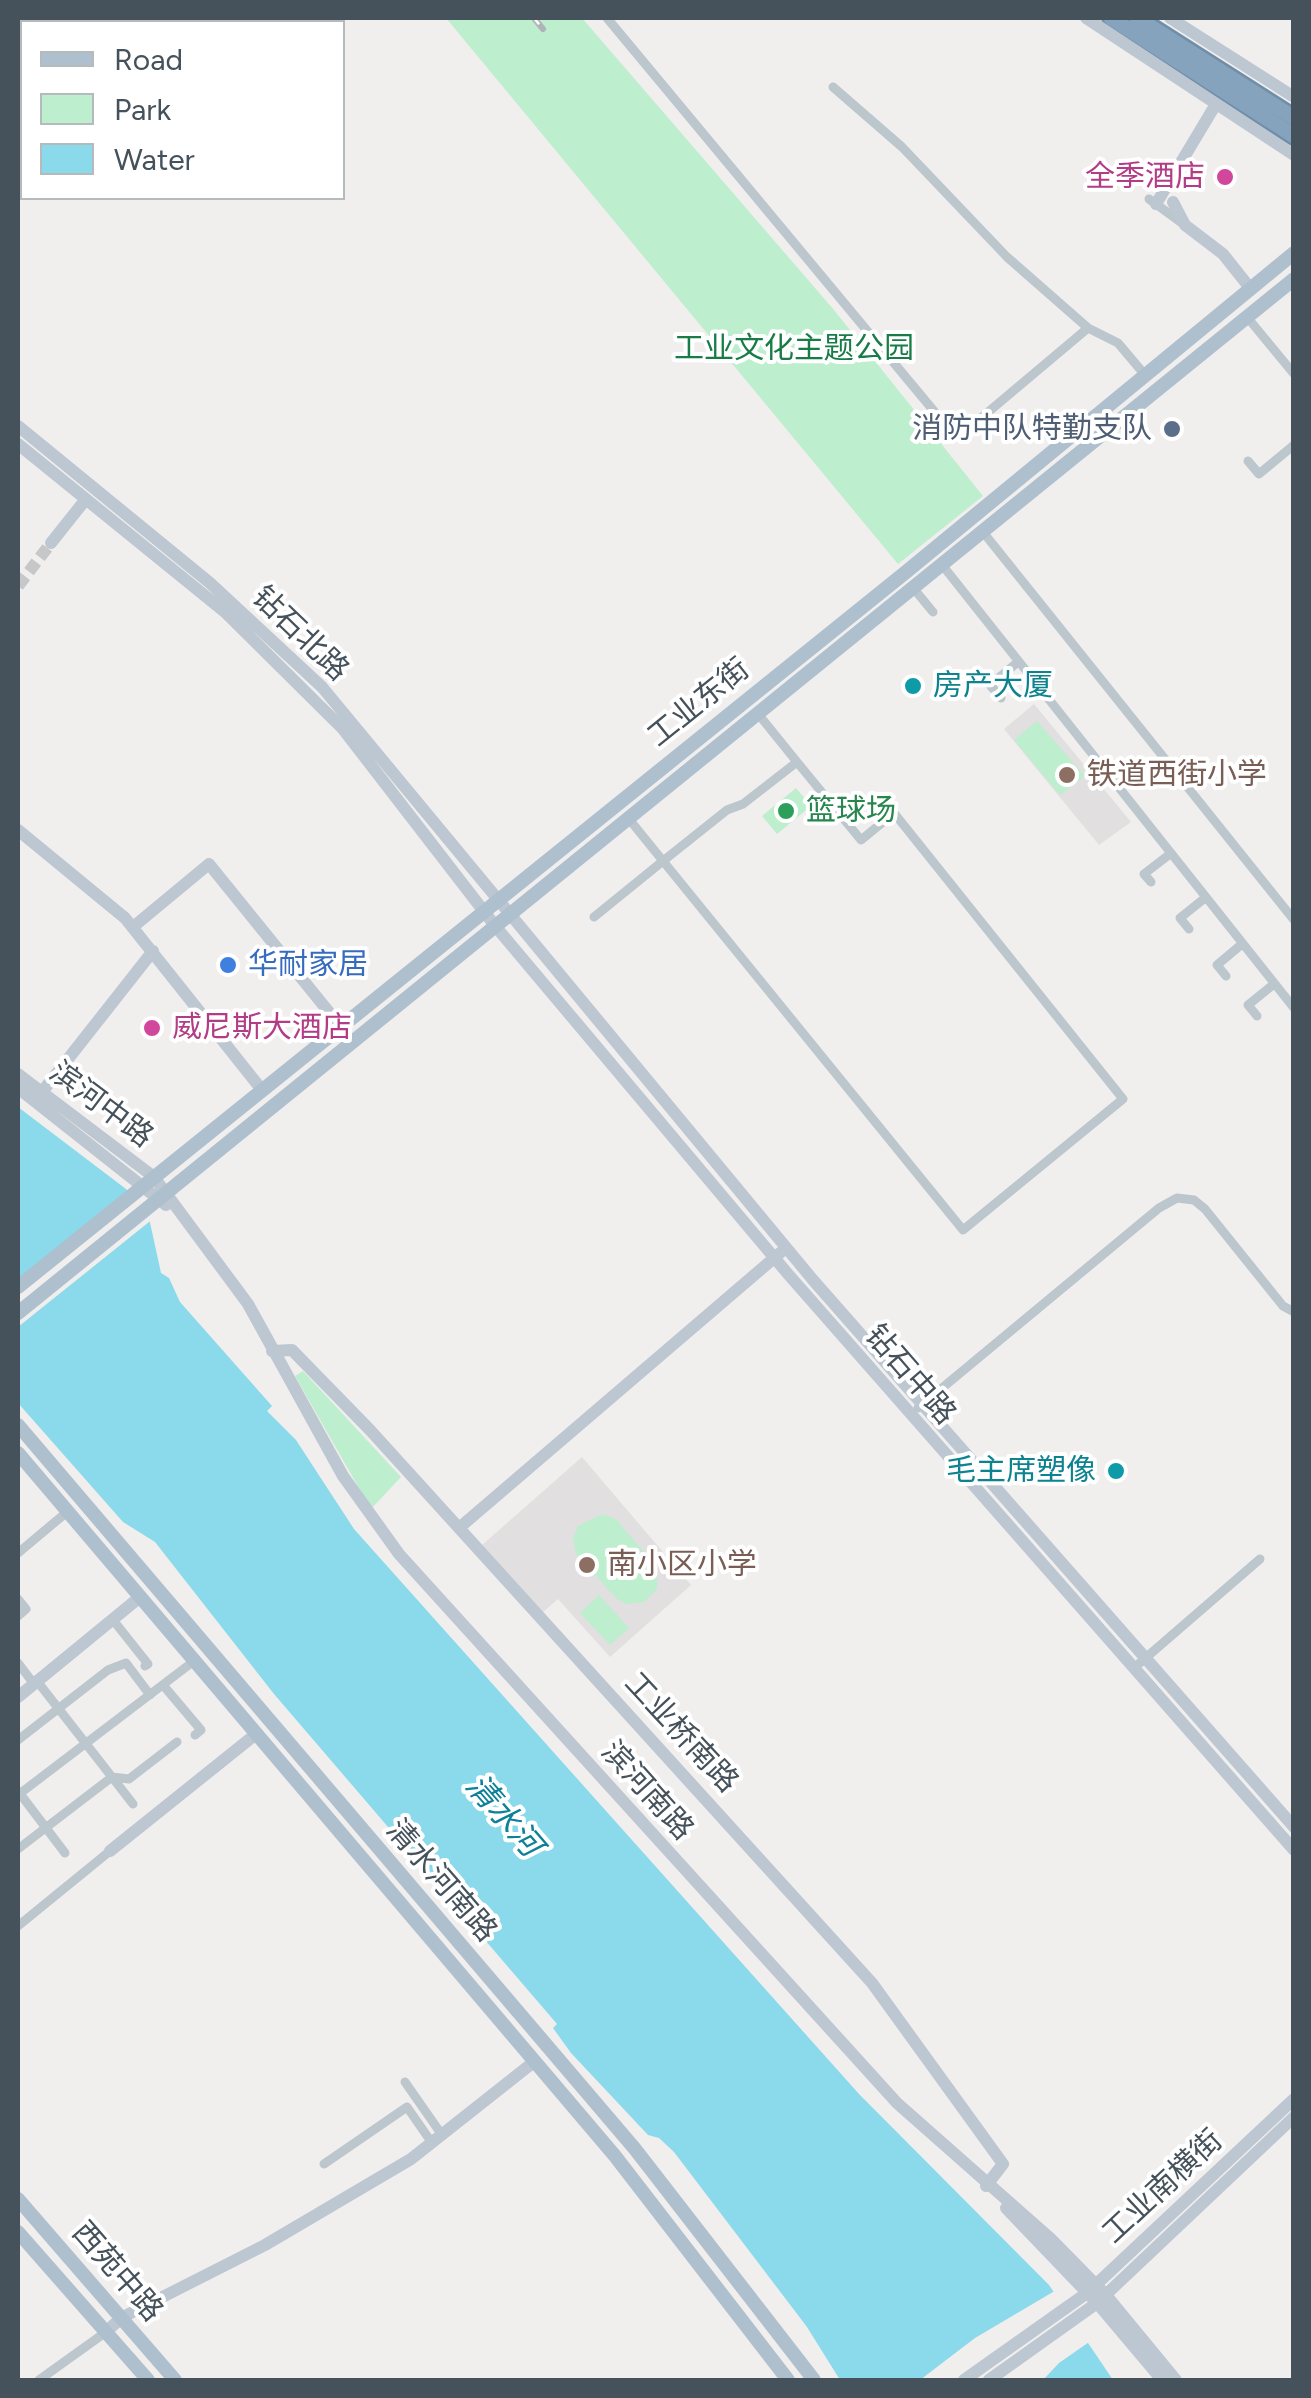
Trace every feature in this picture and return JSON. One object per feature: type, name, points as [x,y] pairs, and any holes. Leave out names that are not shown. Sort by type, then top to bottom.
[{"type":"highway","points":[[1112,18],[1294,136]]},
{"type":"highway","points":[[1138,18],[1294,118]]},
{"type":"main road","points":[[1086,18],[1294,155]]},
{"type":"main road","points":[[1170,18],[1294,97]]},
{"type":"main road","points":[[1152,202],[1216,104]]},
{"type":"main road","points":[[1201,128],[1202,144]]},
{"type":"main road","points":[[1172,202],[1185,224],[1223,254],[1250,288]]},
{"type":"main road","name":"工业东街","points":[[18,1287],[1294,253]]},
{"type":"main road","name":"工业东街","points":[[18,1313],[1294,279]]},
{"type":"main road","points":[[1174,351],[1186,366]]},
{"type":"main road","points":[[1123,393],[1135,408]]},
{"type":"main road","name":"钻石北路","points":[[18,426],[210,583],[295,660],[416,797],[510,916]]},
{"type":"main road","name":"钻石北路","points":[[18,444],[224,612],[300,684],[343,729],[496,927]]},
{"type":"main road","points":[[51,543],[86,499]]},
{"type":"main road","points":[[18,830],[132,927],[262,1090]]},
{"type":"main road","points":[[132,927],[209,864],[341,1026]]},
{"type":"main road","name":"钻石中路","points":[[510,916],[917,1410]]},
{"type":"main road","name":"钻石中路","points":[[496,927],[775,1258],[917,1410],[1139,1664],[1294,1850]]},
{"type":"main road","points":[[42,1092],[153,950]]},
{"type":"main road","name":"滨河中路","points":[[18,1074],[145,1184]]},
{"type":"main road","name":"滨河中路","points":[[18,1088],[145,1184]]},
{"type":"main road","name":"滨河南路","points":[[145,1184],[243,1308],[344,1476],[399,1554],[897,2104],[1096,2294],[1176,2380]]},
{"type":"main road","points":[[459,1528],[787,1248]]},
{"type":"main road","name":"工业桥南路","points":[[272,1351],[292,1350],[872,1983],[1003,2164],[986,2186]]},
{"type":"main road","name":"清水河南路","points":[[18,1425],[635,2150],[814,2380]]},
{"type":"main road","name":"清水河南路","points":[[18,1453],[625,2168],[788,2380]]},
{"type":"main road","points":[[18,1697],[140,1598]]},
{"type":"main road","name":"钻石中路","points":[[1139,1664],[1294,1827]]},
{"type":"main road","points":[[110,1851],[256,1734]]},
{"type":"main road","points":[[106,2332],[122,2318],[266,2245],[437,2139],[535,2061]]},
{"type":"main road","name":"工业南横街","points":[[1096,2294],[1294,2099]]},
{"type":"main road","name":"工业南横街","points":[[1068,2314],[1096,2294],[1294,2117]]},
{"type":"main road","name":"西苑中路","points":[[18,2199],[176,2380]]},
{"type":"main road","name":"西苑中路","points":[[18,2232],[148,2380]]},
{"type":"main road","name":"滨河南路","points":[[1096,2294],[1162,2380]]},
{"type":"main road","points":[[964,2380],[1068,2314]]},
{"type":"main road","points":[[989,2380],[1068,2314]]},
{"type":"street","points":[[607,18],[953,434],[962,434],[1088,328]]},
{"type":"street","points":[[833,87],[902,147],[1008,257],[1088,328],[1118,343],[1145,375]]},
{"type":"street","points":[[1152,202],[1185,224]]},
{"type":"street","points":[[1247,318],[1294,374]]},
{"type":"street","points":[[1248,461],[1259,474],[1294,445]]},
{"type":"street","points":[[983,532],[1294,920]]},
{"type":"street","points":[[942,566],[1294,1008]]},
{"type":"street","points":[[914,589],[933,612]]},
{"type":"street","points":[[1001,698],[990,685],[1018,662]]},
{"type":"street","points":[[629,819],[964,1230],[1123,1099],[894,813],[861,840],[759,714]]},
{"type":"street","points":[[594,917],[797,762]]},
{"type":"street","points":[[1151,882],[1144,874],[1170,854]]},
{"type":"street","points":[[1189,929],[1180,918],[1205,898]]},
{"type":"street","points":[[1226,976],[1217,965],[1242,944]]},
{"type":"street","points":[[1257,1016],[1248,1006],[1274,984]]},
{"type":"street","points":[[917,1410],[1159,1208],[1177,1198],[1194,1200],[1205,1210],[1283,1306],[1294,1312]]},
{"type":"street","points":[[18,1553],[67,1512]]},
{"type":"street","points":[[1139,1664],[1260,1559]]},
{"type":"street","points":[[18,1598],[26,1609],[18,1616]]},
{"type":"street","points":[[112,1620],[148,1664],[145,1666]]},
{"type":"street","points":[[65,1853],[18,1793],[194,1661]]},
{"type":"street","points":[[18,1663],[134,1804]]},
{"type":"street","points":[[18,1740],[108,1670],[126,1664],[150,1695]]},
{"type":"street","points":[[163,1685],[201,1730],[194,1735]]},
{"type":"street","points":[[18,1849],[112,1777],[128,1779],[177,1742]]},
{"type":"street","points":[[18,1926],[110,1851]]},
{"type":"street","points":[[406,2082],[437,2139]]},
{"type":"street","points":[[324,2164],[408,2107],[437,2139]]},
{"type":"street","points":[[39,2380],[106,2332]]},
{"type":"shaded area","name":"铁道西街小学","points":[[1034,704],[1131,822],[1099,845],[1004,729]]},
{"type":"shaded area","name":"南小区小学","points":[[582,1457],[691,1585],[610,1657],[558,1599],[542,1613],[482,1545]]},
{"type":"green space","name":"工业文化主题公园","points":[[446,18],[582,18],[834,310],[983,496],[898,564]]},
{"type":"green space","points":[[1037,721],[1085,776],[1060,795],[1014,740]]},
{"type":"green space","name":"篮球场","points":[[796,788],[811,806],[777,834],[762,816]]},
{"type":"green space","points":[[303,1371],[401,1477],[371,1509],[295,1376]]},
{"type":"green space","points":[[602,1514],[616,1519],[657,1568],[657,1589],[644,1602],[626,1604],[616,1598],[576,1554],[573,1539],[578,1526]]},
{"type":"green space","points":[[599,1595],[629,1628],[610,1645],[580,1613]]},
{"type":"water","name":"清水河","points":[[18,1107],[126,1189],[149,1218],[161,1273],[169,1278],[180,1302],[272,1406],[267,1411],[296,1440],[354,1529],[859,2094],[1049,2285],[1113,2380],[840,2380],[807,2327],[674,2152],[659,2138],[648,2135],[571,2053],[553,2028],[557,2024],[274,1694],[155,1542],[123,1522],[18,1403]]},
{"type":"pier","points":[[132,1189],[154,1218],[18,1327],[18,1279]]},
{"type":"pier","points":[[1058,2289],[1092,2340],[1059,2363],[1043,2380],[920,2380],[975,2338]]},
{"type":"tunnel","points":[[18,586],[51,543]]},
{"type":"railway","points":[[534,18],[543,29]]},
{"type":"place","name":"全季酒店","points":[[1225,177]]},
{"type":"place","name":"消防中队特勤支队","points":[[1172,429]]},
{"type":"place","name":"房产大厦","points":[[913,686]]},
{"type":"place","name":"铁道西街小学","points":[[1067,775]]},
{"type":"place","name":"篮球场","points":[[786,811]]},
{"type":"place","name":"华耐家居","points":[[228,965]]},
{"type":"place","name":"威尼斯大酒店","points":[[152,1028]]},
{"type":"place","name":"毛主席塑像","points":[[1116,1471]]},
{"type":"place","name":"南小区小学","points":[[587,1565]]}]
